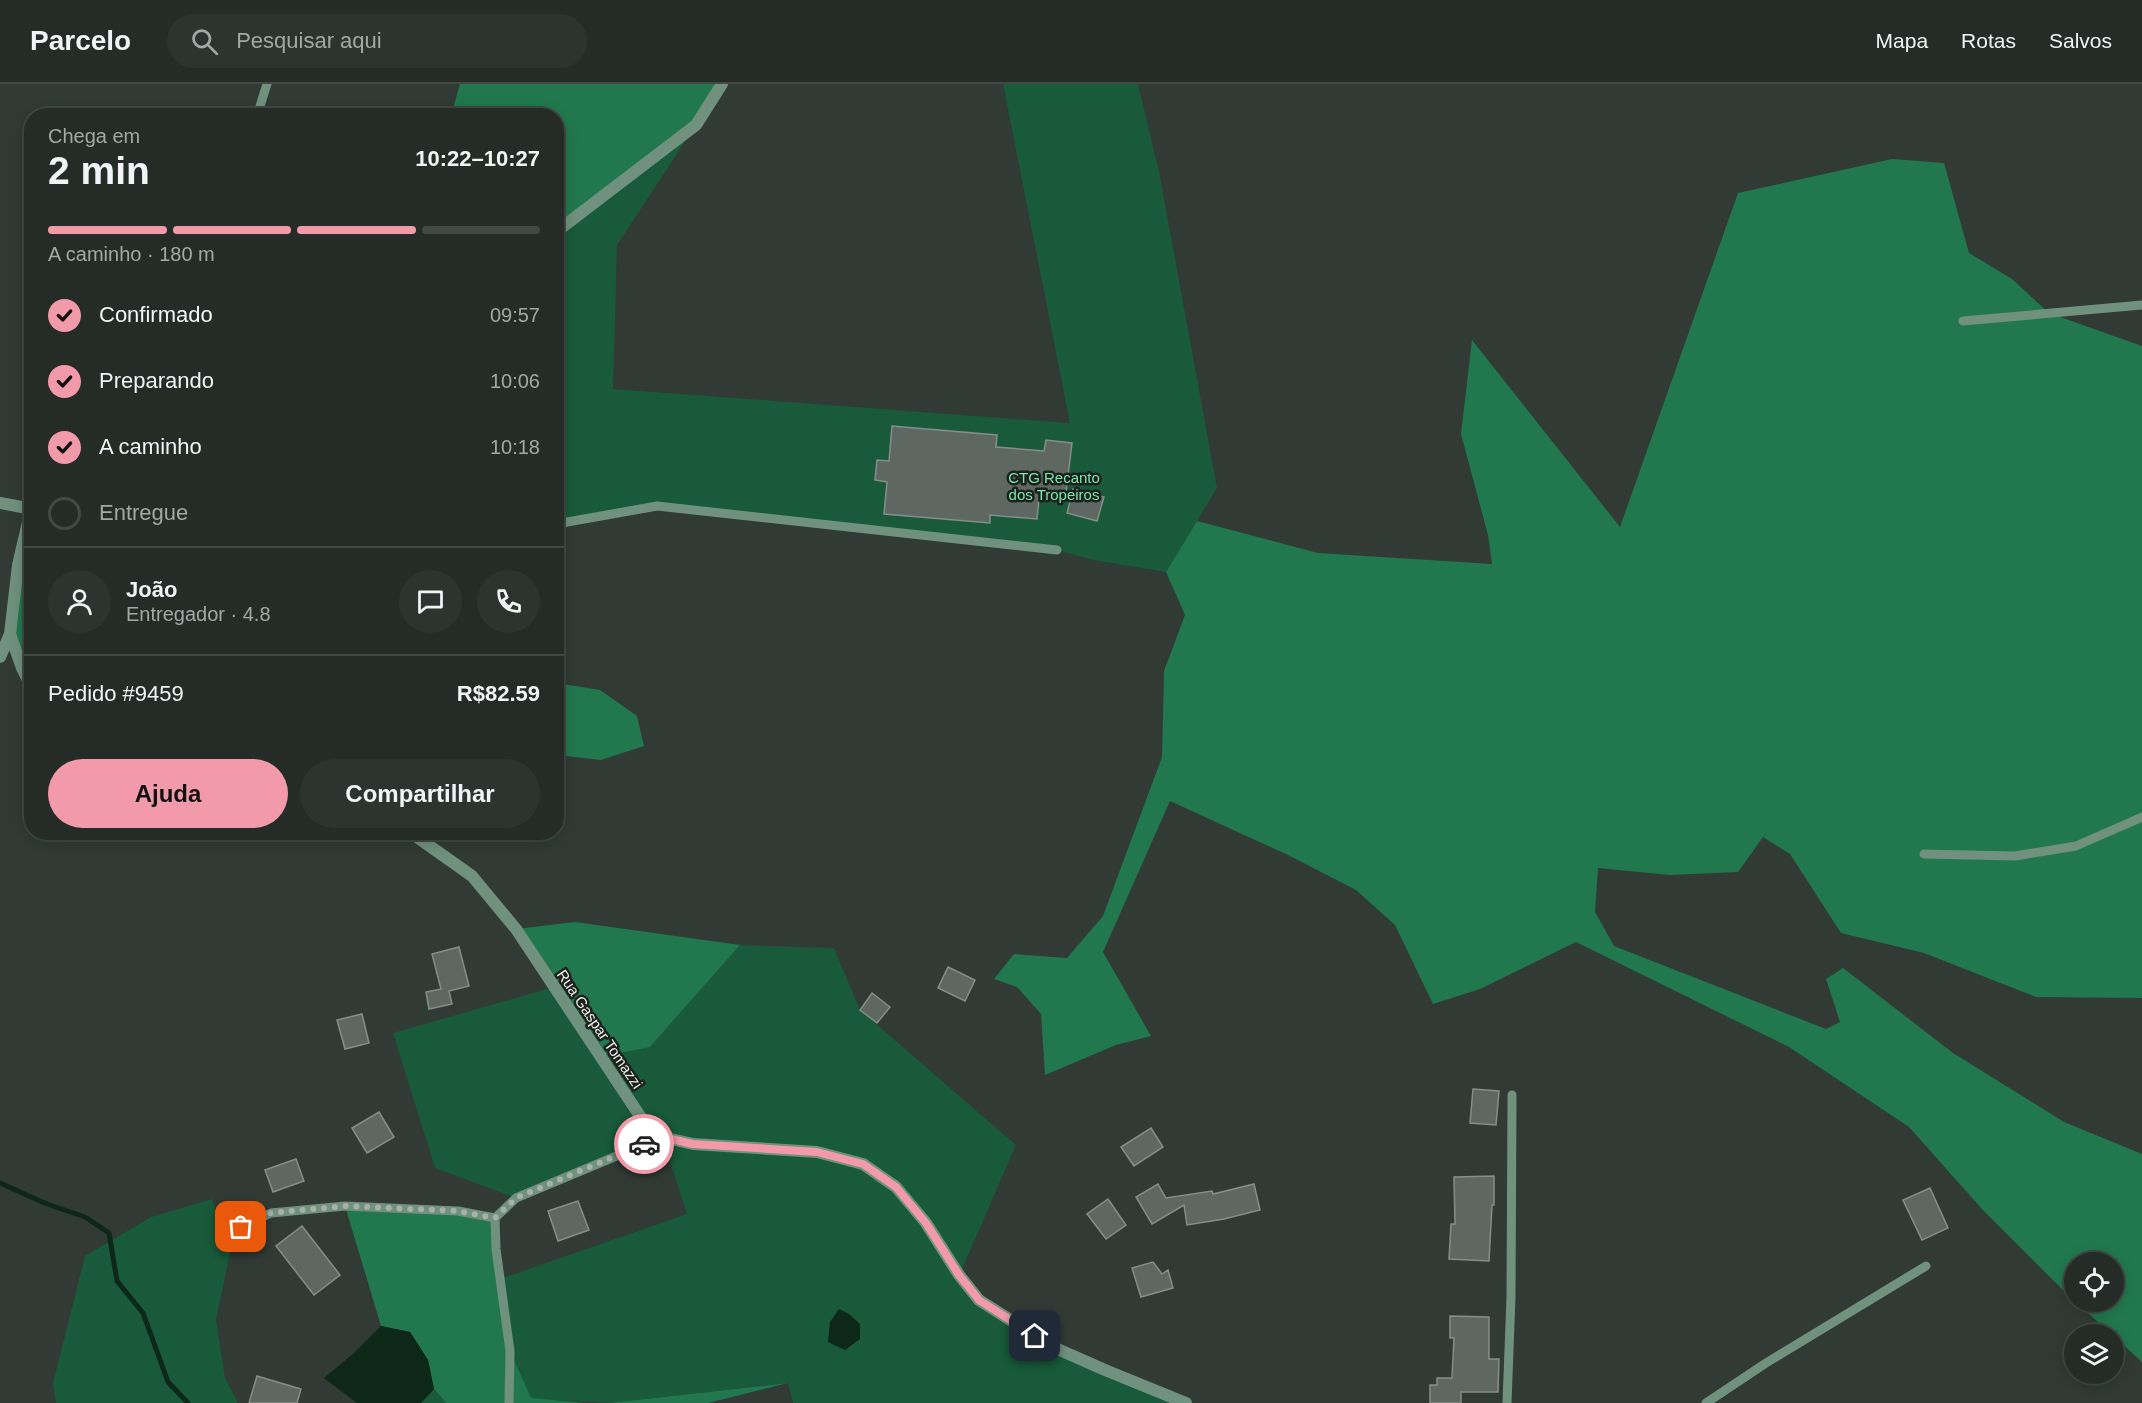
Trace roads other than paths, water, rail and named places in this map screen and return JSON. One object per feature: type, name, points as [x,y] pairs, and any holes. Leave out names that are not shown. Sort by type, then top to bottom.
[{"type":"street","points":[[564,226],[696,125],[722,84]]},
{"type":"street","points":[[0,503],[24,508]]},
{"type":"street","points":[[0,657],[10,634],[18,565],[24,539]]},
{"type":"street","points":[[10,634],[24,672]]},
{"type":"street","name":"Rua Gaspar Tomazzi","points":[[421,840],[472,876],[516,929],[640,1116],[662,1137]]},
{"type":"street","points":[[662,1137],[693,1144],[817,1152],[863,1164],[896,1187],[926,1223],[959,1275],[979,1300],[1053,1347],[1186,1403]]},
{"type":"lane","points":[[260,108],[267,84]]},
{"type":"lane","points":[[1964,321],[2142,305]]},
{"type":"lane","points":[[564,523],[657,506],[1057,550]]},
{"type":"lane","points":[[1924,854],[2015,856],[2076,846],[2142,817]]},
{"type":"lane","points":[[1507,1403],[1511,1297],[1512,1095]]},
{"type":"lane","points":[[509,1403],[510,1351],[496,1249],[495,1218],[516,1198],[662,1137]]},
{"type":"lane","points":[[241,1227],[271,1213],[345,1206],[458,1211],[495,1218]]},
{"type":"lane","points":[[1706,1403],[1766,1363],[1926,1266]]},
{"type":"waterway","points":[[0,1183],[47,1204],[85,1217],[109,1233],[117,1281],[143,1313],[168,1382],[188,1403]]},
{"type":"park label","name":"CTG Recanto dos Tropeiros","points":[[1054,486]]}]
